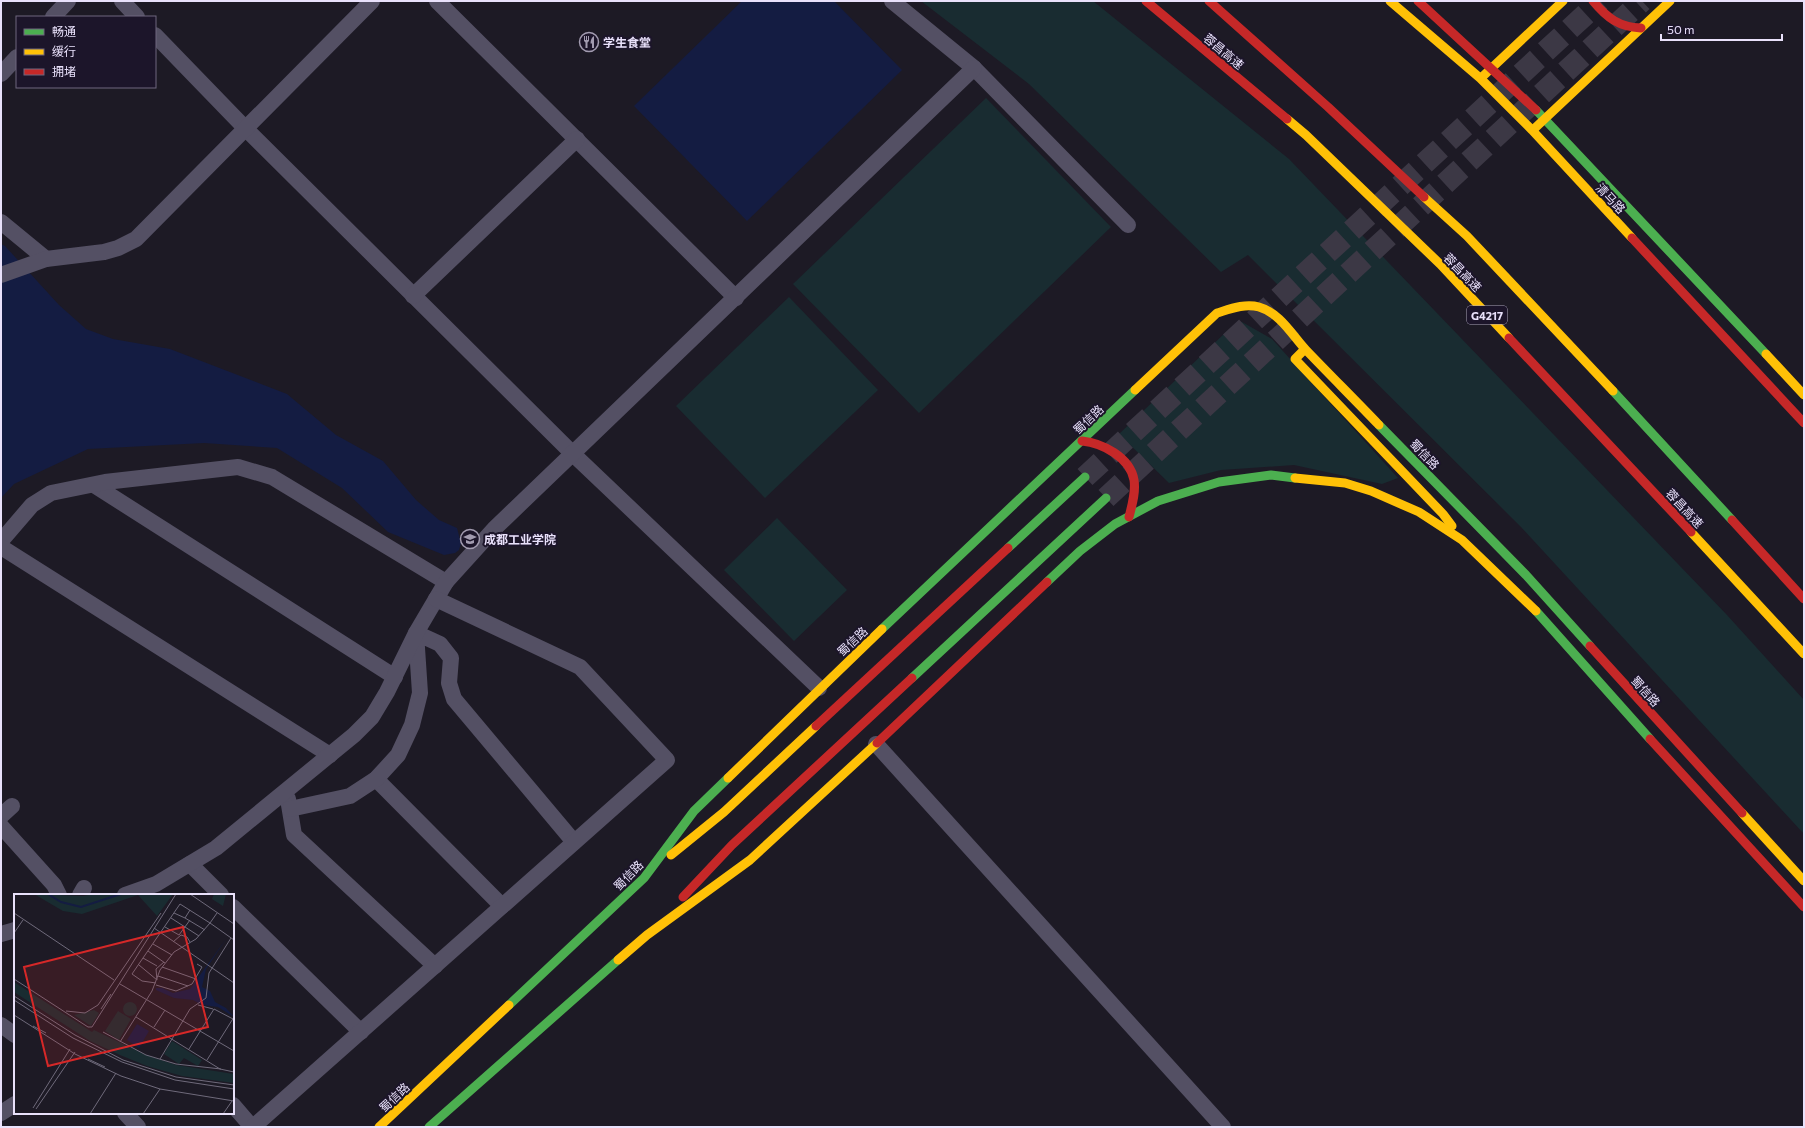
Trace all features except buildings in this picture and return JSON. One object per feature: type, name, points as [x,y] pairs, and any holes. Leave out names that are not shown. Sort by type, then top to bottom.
[{"type":"main road","name":"蓉昌高速","points":[[1146,1],[1306,135],[1440,264],[1804,654]]},
{"type":"main road","points":[[1209,1],[1328,107],[1467,236],[1581,356],[1804,599]]},
{"type":"main road","name":"清马路","points":[[1390,1],[1480,78],[1532,130],[1804,423]]},
{"type":"main road","name":"清马路","points":[[1418,1],[1492,68],[1544,118],[1804,394]]},
{"type":"main road","points":[[1480,78],[1563,1]]},
{"type":"main road","points":[[1593,1],[1609,19],[1621,26],[1641,28]]},
{"type":"main road","points":[[1532,130],[1670,1]]},
{"type":"main road","name":"蜀信路","points":[[379,1127],[644,878],[694,811],[819,688],[1217,313],[1232,307],[1250,305],[1258,306],[1273,314],[1305,349],[1526,575],[1804,881]]},
{"type":"main road","points":[[1305,349],[1295,359],[1443,514],[1462,540],[1529,604],[1676,768],[1804,907]]},
{"type":"main road","points":[[1082,441],[1101,445],[1115,454],[1124,462],[1134,478],[1134,496],[1129,517]]},
{"type":"main road","points":[[647,935],[750,860],[876,744],[1080,551],[1115,524],[1158,501],[1219,482],[1271,475],[1345,484],[1371,491],[1419,512],[1462,540]]},
{"type":"main road","points":[[644,878],[724,812],[1085,477]]},
{"type":"main road","points":[[429,1127],[647,935],[732,845],[1106,498]]},
{"type":"street","points":[[54,16],[68,1]]},
{"type":"street","points":[[122,1],[136,16]]},
{"type":"street","points":[[1,275],[46,259],[104,252],[118,248],[136,239],[372,1]]},
{"type":"street","points":[[437,1],[736,298]]},
{"type":"street","points":[[892,1],[974,68],[1128,225]]},
{"type":"street","points":[[156,36],[246,129],[573,454],[819,688]]},
{"type":"street","points":[[1,74],[16,58]]},
{"type":"street","points":[[128,894],[156,884],[216,848],[287,792],[354,735],[372,717],[395,677],[416,633],[446,582],[494,529],[974,68]]},
{"type":"street","points":[[414,296],[576,139]]},
{"type":"street","points":[[1,222],[46,259]]},
{"type":"street","points":[[1,541],[32,505],[51,493],[94,485],[238,467],[272,477],[446,582]]},
{"type":"street","points":[[94,485],[395,677]]},
{"type":"street","points":[[1,547],[330,755]]},
{"type":"street","points":[[234,1106],[253,1127],[667,760],[580,667],[436,599]]},
{"type":"street","points":[[290,809],[350,796],[376,779],[398,755],[412,724],[420,693],[416,633]]},
{"type":"street","points":[[416,633],[440,644],[451,658],[449,683],[454,699],[574,842]]},
{"type":"street","points":[[876,744],[1223,1127]]},
{"type":"street","points":[[376,779],[502,906]]},
{"type":"street","points":[[287,792],[294,835],[434,966]]},
{"type":"street","points":[[1,826],[54,885],[58,894]]},
{"type":"street","points":[[190,864],[220,894]]},
{"type":"street","points":[[234,908],[361,1032]]},
{"type":"street","points":[[1,934],[14,930]]},
{"type":"street","points":[[1,1025],[14,1034]]},
{"type":"street","points":[[1,1113],[14,1105]]},
{"type":"street","points":[[126,1114],[138,1127]]},
{"type":"green space","points":[[921,1],[1093,1],[1289,159],[1727,615],[1804,700],[1804,834],[1521,527],[1248,255],[1221,272],[1029,84]]},
{"type":"green space","points":[[986,98],[1111,227],[919,413],[793,284]]},
{"type":"green space","points":[[789,297],[878,390],[765,498],[676,406]]},
{"type":"green space","points":[[1242,322],[1272,339],[1398,478],[1382,484],[1294,465],[1221,470],[1169,483],[1119,434],[1226,332]]},
{"type":"green space","points":[[777,518],[847,590],[794,641],[724,570]]},
{"type":"water","points":[[742,1],[834,1],[902,70],[747,221],[634,106]]},
{"type":"water","points":[[1,244],[5,246],[59,305],[86,329],[113,339],[170,349],[287,394],[336,435],[383,461],[416,500],[439,520],[457,528],[461,543],[459,550],[455,553],[444,555],[388,532],[342,488],[277,448],[204,443],[88,449],[14,484],[1,498]]},
{"type":"tunnel","points":[[1085,477],[1600,1]]},
{"type":"tunnel","points":[[1106,498],[1642,1]]},
{"type":"traffic: fast","points":[[1536,110],[1766,354]]},
{"type":"traffic: fast","points":[[882,629],[1135,390]]},
{"type":"traffic: fast","points":[[1613,391],[1732,520]]},
{"type":"traffic: fast","points":[[1379,425],[1526,575],[1590,646]]},
{"type":"traffic: fast","points":[[1047,582],[1080,551],[1115,524],[1158,501],[1219,482],[1271,475],[1295,478]]},
{"type":"traffic: fast","points":[[1008,548],[1085,477]]},
{"type":"traffic: fast","points":[[912,678],[1106,498]]},
{"type":"traffic: fast","points":[[1536,611],[1650,739]]},
{"type":"traffic: fast","points":[[509,1005],[644,878],[694,811],[728,778]]},
{"type":"traffic: fast","points":[[429,1127],[618,960]]},
{"type":"traffic: slow","points":[[1390,1],[1480,78],[1532,130],[1632,238]]},
{"type":"traffic: slow","points":[[1481,78],[1563,1]]},
{"type":"traffic: slow","points":[[1535,128],[1670,1]]},
{"type":"traffic: slow","points":[[1287,119],[1306,135],[1440,264],[1509,338]]},
{"type":"traffic: slow","points":[[1424,197],[1467,236],[1613,391]]},
{"type":"traffic: slow","points":[[1135,390],[1217,313],[1238,307],[1254,306],[1266,310],[1279,319],[1306,350],[1379,425]]},
{"type":"traffic: slow","points":[[1302,352],[1295,359],[1443,514],[1452,526]]},
{"type":"traffic: slow","points":[[1766,354],[1804,395]]},
{"type":"traffic: slow","points":[[1295,478],[1345,483],[1371,491],[1419,512],[1462,540],[1536,611]]},
{"type":"traffic: slow","points":[[1691,532],[1804,654]]},
{"type":"traffic: slow","points":[[728,778],[882,629]]},
{"type":"traffic: slow","points":[[671,855],[724,812],[816,726]]},
{"type":"traffic: slow","points":[[618,960],[647,935],[750,860],[877,743]]},
{"type":"traffic: slow","points":[[1742,813],[1804,881]]},
{"type":"traffic: slow","points":[[379,1127],[509,1005]]},
{"type":"traffic: jam","points":[[1146,1],[1287,119]]},
{"type":"traffic: jam","points":[[1209,1],[1328,107],[1424,197]]},
{"type":"traffic: jam","points":[[1418,1],[1536,110]]},
{"type":"traffic: jam","points":[[1593,1],[1603,12],[1620,24],[1641,28]]},
{"type":"traffic: jam","points":[[1632,238],[1804,423]]},
{"type":"traffic: jam","points":[[1509,338],[1691,532]]},
{"type":"traffic: jam","points":[[1082,441],[1090,442],[1106,448],[1127,464],[1134,480],[1133,498],[1129,517]]},
{"type":"traffic: jam","points":[[1732,520],[1804,599]]},
{"type":"traffic: jam","points":[[816,726],[1008,548]]},
{"type":"traffic: jam","points":[[877,743],[1047,582]]},
{"type":"traffic: jam","points":[[1590,646],[1742,813]]},
{"type":"traffic: jam","points":[[683,897],[732,845],[912,678]]},
{"type":"traffic: jam","points":[[1650,739],[1804,907]]},
{"type":"place","name":"学生食堂","points":[[589,42]]},
{"type":"place","name":"成都工业学院","points":[[470,539]]}]
